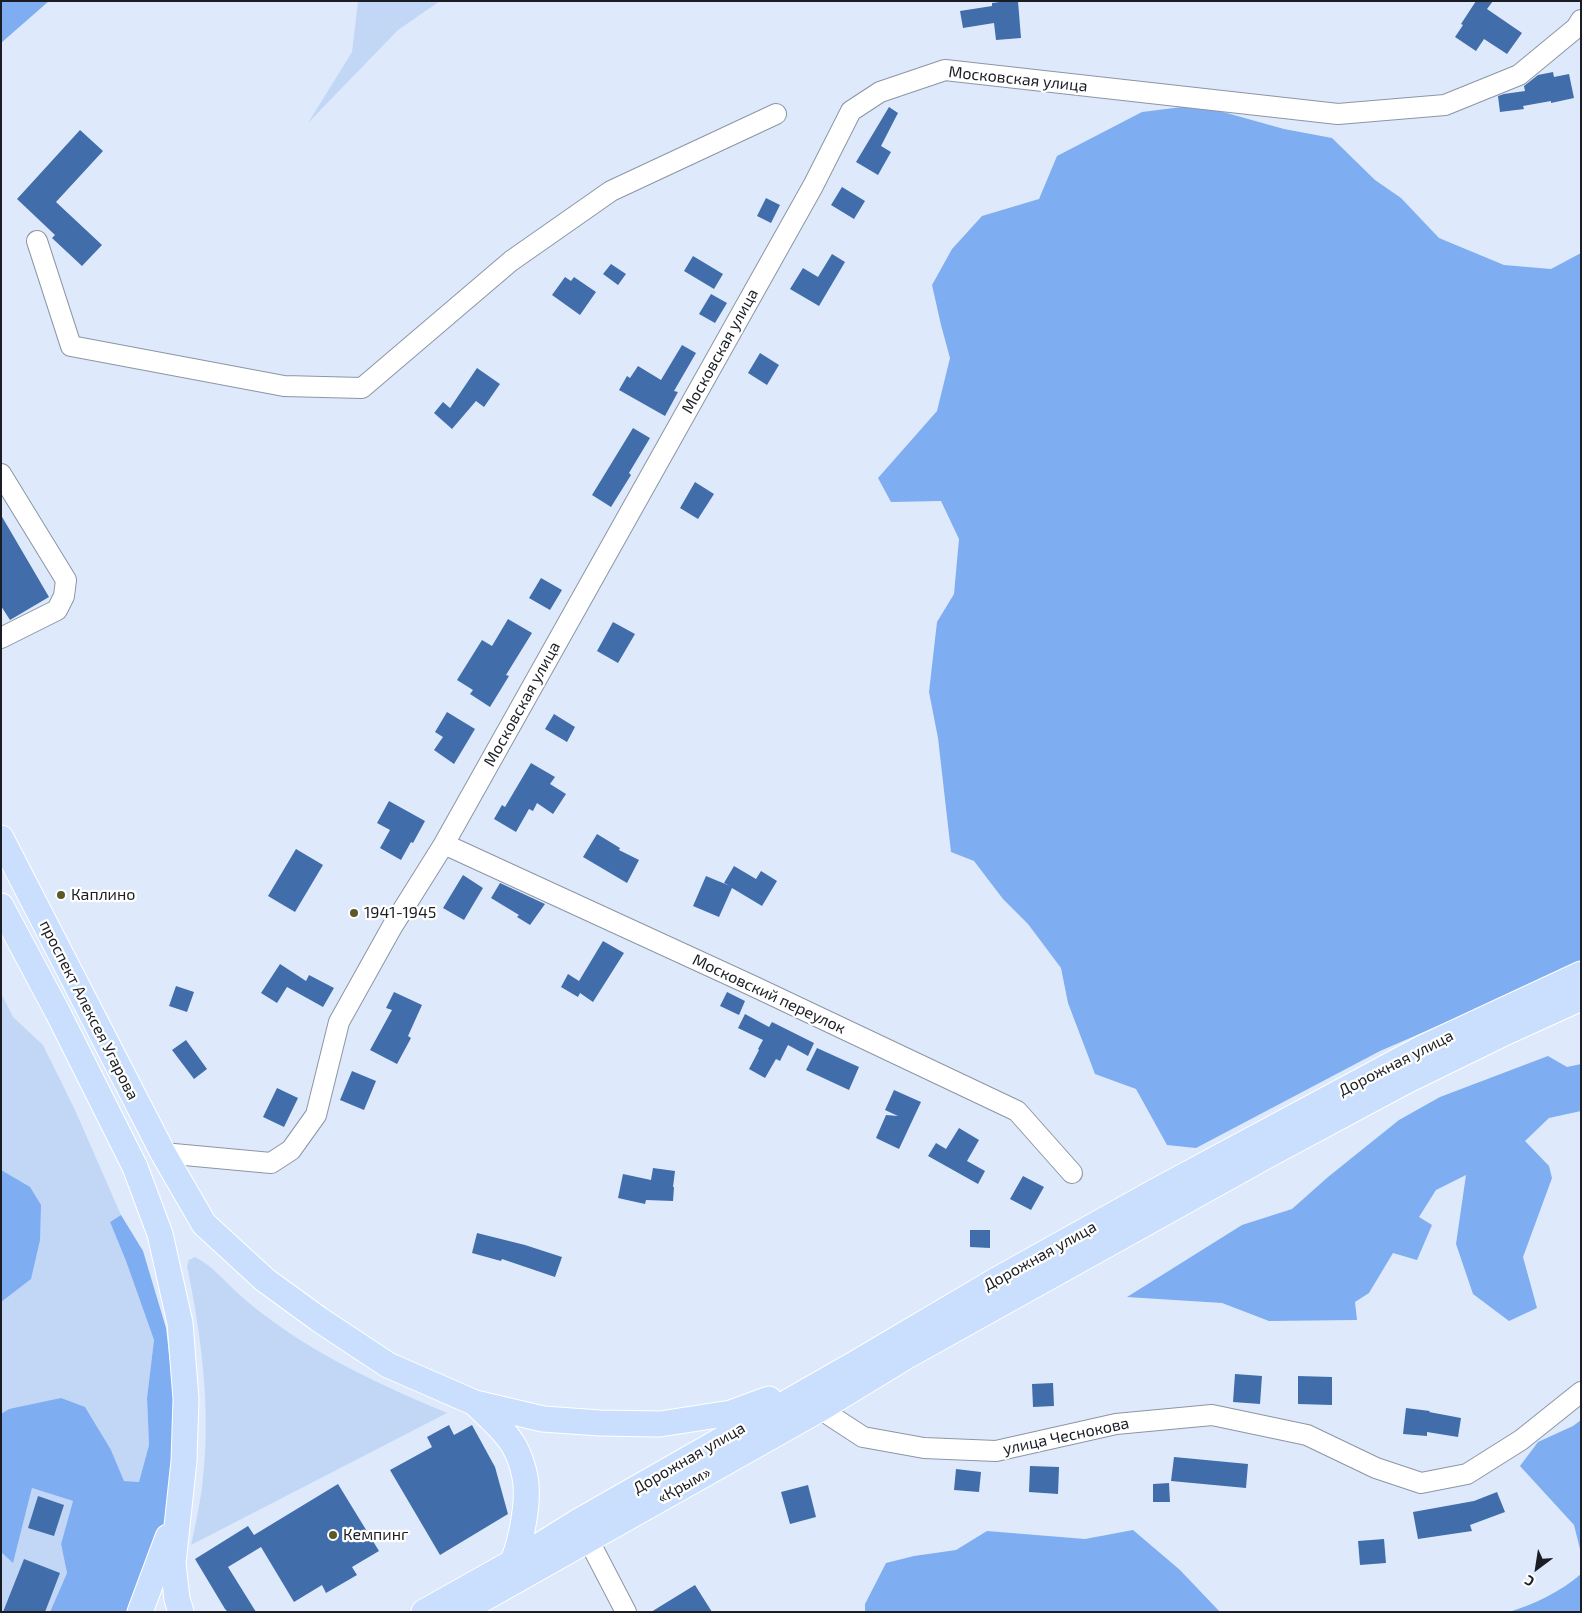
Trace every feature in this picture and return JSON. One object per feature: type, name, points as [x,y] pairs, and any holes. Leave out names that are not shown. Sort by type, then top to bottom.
[{"type":"main road","name":"проспект Алексея Угарова","points":[[1,838],[163,1153],[204,1224],[265,1280],[320,1320],[388,1365],[475,1403]]},
{"type":"main road","name":"проспект Алексея Угарова","points":[[1,906],[58,1013],[135,1166],[160,1234],[180,1323],[186,1399],[184,1460],[173,1564],[177,1599],[181,1612]]},
{"type":"main road","name":"Дорожная улица","points":[[513,1562],[579,1521],[856,1363],[993,1282],[1395,1062],[1581,974]]},
{"type":"main road","name":"Дорожная улица","points":[[907,1356],[1251,1164],[1406,1081],[1581,998]]},
{"type":"main road","points":[[135,1166],[163,1153]]},
{"type":"main road","name":"«Крым»","points":[[460,1612],[588,1538],[820,1409],[907,1356]]},
{"type":"main road","points":[[475,1403],[543,1419],[600,1423],[660,1424],[731,1413],[789,1392],[856,1363]]},
{"type":"main road","points":[[475,1403],[506,1434],[517,1452],[526,1486],[521,1535],[513,1562],[494,1593]]},
{"type":"main road","points":[[140,1612],[178,1511]]},
{"type":"main road","points":[[424,1612],[513,1562]]},
{"type":"street","name":"Московская улица","points":[[163,1153],[271,1163],[291,1150],[316,1115],[339,1022],[392,927],[444,844],[813,186],[851,111],[880,92],[945,70],[1338,114],[1445,105],[1519,75],[1576,28],[1581,20]]},
{"type":"street","points":[[36,241],[71,346],[284,386],[362,388],[511,261],[611,191],[776,114]]},
{"type":"street","points":[[1,474],[66,580],[64,596],[56,610],[1,638]]},
{"type":"street","name":"Московский переулок","points":[[444,844],[753,986],[1017,1111],[1072,1173]]},
{"type":"street","name":"улица Чеснокова","points":[[820,1409],[863,1437],[924,1448],[996,1451],[1116,1424],[1212,1415],[1307,1435],[1376,1468],[1421,1483],[1467,1474],[1522,1440],[1581,1392]]},
{"type":"street","points":[[588,1538],[626,1612]]},
{"type":"shaded area","points":[[1,1],[49,1],[1,43]]},
{"type":"shaded area","points":[[358,1],[440,1],[398,30],[308,123],[352,52]]},
{"type":"shaded area","points":[[1198,105],[1284,129],[1332,138],[1375,180],[1401,198],[1439,238],[1504,265],[1551,269],[1581,253],[1581,964],[1380,1051],[1196,1148],[1167,1145],[1136,1089],[1095,1074],[1068,1003],[1061,968],[1028,924],[1003,899],[974,861],[951,852],[938,738],[929,692],[937,622],[954,594],[959,539],[941,501],[891,502],[878,478],[937,411],[950,358],[932,285],[952,249],[982,216],[1039,199],[1057,156],[1142,112]]},
{"type":"shaded area","points":[[1,993],[13,1017],[43,1045],[75,1110],[121,1215],[110,1222],[154,1340],[147,1398],[149,1445],[139,1482],[124,1481],[111,1450],[9,1409],[1,1414]]},
{"type":"shaded area","points":[[1548,1056],[1567,1067],[1581,1064],[1581,1111],[1549,1118],[1525,1141],[1549,1166],[1552,1178],[1523,1257],[1537,1308],[1509,1321],[1473,1294],[1456,1244],[1466,1175],[1436,1190],[1419,1217],[1432,1225],[1417,1260],[1393,1253],[1369,1293],[1355,1302],[1357,1320],[1269,1321],[1222,1303],[1127,1297],[1242,1225],[1292,1209],[1328,1177],[1399,1120],[1440,1097]]},
{"type":"shaded area","points":[[1,1170],[30,1187],[41,1205],[40,1240],[31,1279],[1,1302]]},
{"type":"shaded area","points":[[121,1215],[143,1251],[166,1328],[177,1424],[164,1534],[138,1583],[127,1612],[50,1612],[67,1573],[61,1544],[73,1501],[32,1488],[13,1563],[1,1552],[1,1414],[9,1409],[61,1398],[85,1407],[111,1450],[124,1481],[139,1482],[149,1445],[147,1398],[154,1340],[110,1222]]},
{"type":"shaded area","points":[[195,1257],[214,1270],[260,1312],[313,1348],[379,1383],[447,1413],[191,1545],[202,1486],[206,1425],[203,1371],[197,1318],[187,1266],[189,1260]]},
{"type":"shaded area","points":[[1581,1420],[1581,1553],[1574,1525],[1520,1466],[1538,1442],[1573,1426]]},
{"type":"shaded area","points":[[32,1488],[73,1501],[61,1544],[67,1573],[50,1612],[1,1612],[1,1552],[13,1562]]},
{"type":"shaded area","points":[[1133,1530],[1180,1570],[1220,1612],[865,1612],[865,1604],[886,1563],[914,1556],[956,1550],[987,1531],[1085,1539]]},
{"type":"shaded area","points":[[1581,1574],[1581,1612],[1509,1612],[1547,1597]]},
{"type":"building","points":[[1018,1],[1021,38],[996,40],[994,23],[963,28],[960,11],[992,6],[992,3]]},
{"type":"building","points":[[1476,1],[1493,1],[1487,9],[1522,33],[1507,54],[1484,39],[1476,51],[1455,37]]},
{"type":"building","points":[[1553,72],[1554,77],[1569,74],[1574,98],[1523,106],[1524,109],[1500,112],[1498,96],[1525,91],[1524,86],[1538,75]]},
{"type":"building","points":[[889,107],[898,113],[881,146],[891,152],[878,175],[856,162]]},
{"type":"building","points":[[80,130],[103,151],[56,202],[102,245],[82,266],[52,238],[55,235],[17,199]]},
{"type":"building","points":[[842,187],[865,201],[854,219],[831,205]]},
{"type":"building","points":[[766,198],[780,205],[771,223],[757,216]]},
{"type":"building","points":[[832,254],[845,262],[819,306],[790,289],[803,268],[818,277]]},
{"type":"building","points":[[693,256],[723,274],[714,289],[684,271]]},
{"type":"building","points":[[611,264],[626,274],[618,285],[603,274]]},
{"type":"building","points":[[565,277],[571,281],[574,277],[596,292],[580,315],[552,295]]},
{"type":"building","points":[[711,294],[727,303],[715,323],[699,314]]},
{"type":"building","points":[[682,345],[696,353],[674,391],[678,392],[665,416],[619,390],[627,376],[630,378],[638,366],[661,380]]},
{"type":"building","points":[[760,353],[779,365],[767,385],[748,373]]},
{"type":"building","points":[[477,368],[500,384],[484,407],[476,401],[452,429],[434,413],[443,402],[450,408]]},
{"type":"building","points":[[633,428],[650,438],[629,473],[631,475],[611,507],[592,495]]},
{"type":"building","points":[[695,482],[714,494],[698,519],[680,508]]},
{"type":"building","points":[[1,515],[49,597],[10,620],[1,606]]},
{"type":"building","points":[[541,578],[562,590],[550,610],[529,598]]},
{"type":"building","points":[[508,619],[532,633],[506,675],[509,676],[490,707],[470,694],[473,690],[457,680],[482,640],[492,646]]},
{"type":"building","points":[[613,622],[635,634],[618,663],[597,651]]},
{"type":"building","points":[[447,712],[475,729],[454,764],[434,750],[443,737],[435,732]]},
{"type":"building","points":[[554,714],[575,727],[567,742],[545,729]]},
{"type":"building","points":[[531,763],[555,777],[550,784],[566,794],[553,814],[537,803],[533,811],[529,809],[516,832],[494,819],[502,805],[505,807]]},
{"type":"building","points":[[389,801],[425,821],[401,860],[380,848],[390,830],[377,823]]},
{"type":"building","points":[[597,834],[620,848],[619,850],[639,860],[627,883],[583,857]]},
{"type":"building","points":[[296,849],[323,865],[295,912],[268,896]]},
{"type":"building","points":[[734,866],[756,879],[761,871],[777,881],[762,906],[732,888],[719,917],[693,906],[706,876],[730,886],[724,883]]},
{"type":"building","points":[[463,875],[483,888],[464,920],[443,908]]},
{"type":"building","points":[[500,883],[545,904],[530,925],[517,917],[519,915],[491,898]]},
{"type":"building","points":[[603,941],[624,953],[593,1002],[580,993],[578,997],[561,987],[568,974],[579,981]]},
{"type":"building","points":[[280,964],[306,981],[309,975],[334,988],[323,1007],[287,987],[277,1003],[261,993]]},
{"type":"building","points":[[176,986],[194,992],[187,1012],[169,1006]]},
{"type":"building","points":[[394,992],[422,1005],[408,1036],[411,1038],[397,1064],[370,1050],[392,1010],[386,1008]]},
{"type":"building","points":[[727,992],[745,1001],[739,1015],[720,1006]]},
{"type":"building","points":[[745,1014],[769,1027],[772,1022],[814,1043],[808,1056],[788,1045],[780,1061],[776,1059],[765,1078],[749,1069],[763,1040],[738,1028]]},
{"type":"building","points":[[186,1040],[207,1069],[194,1079],[172,1050]]},
{"type":"building","points":[[817,1048],[859,1067],[849,1090],[806,1070]]},
{"type":"building","points":[[352,1071],[376,1081],[364,1110],[340,1100]]},
{"type":"building","points":[[277,1088],[298,1098],[284,1127],[263,1117]]},
{"type":"building","points":[[894,1090],[921,1102],[899,1149],[876,1138],[886,1115],[898,1116],[885,1110]]},
{"type":"building","points":[[959,1128],[979,1140],[967,1161],[985,1171],[978,1184],[928,1156],[936,1143],[946,1149]]},
{"type":"building","points":[[653,1168],[675,1171],[673,1201],[646,1200],[645,1204],[618,1198],[623,1174],[651,1180]]},
{"type":"building","points":[[1023,1176],[1044,1187],[1031,1210],[1010,1199]]},
{"type":"building","points":[[970,1230],[990,1230],[990,1248],[970,1247]]},
{"type":"building","points":[[477,1233],[562,1257],[555,1277],[502,1259],[501,1261],[472,1253]]},
{"type":"building","points":[[1235,1374],[1262,1376],[1260,1404],[1233,1402]]},
{"type":"building","points":[[1298,1376],[1332,1377],[1332,1405],[1298,1404]]},
{"type":"building","points":[[1053,1383],[1054,1406],[1033,1407],[1032,1384]]},
{"type":"building","points":[[1406,1408],[1461,1418],[1458,1437],[1427,1432],[1427,1436],[1403,1434]]},
{"type":"building","points":[[449,1425],[454,1435],[472,1425],[495,1467],[508,1514],[440,1555],[390,1470],[432,1447],[427,1437]]},
{"type":"building","points":[[1174,1457],[1248,1464],[1246,1488],[1171,1481]]},
{"type":"building","points":[[1030,1466],[1059,1467],[1058,1494],[1029,1492]]},
{"type":"building","points":[[956,1469],[981,1472],[979,1492],[954,1490]]},
{"type":"building","points":[[1169,1483],[1170,1502],[1153,1502],[1153,1484]]},
{"type":"building","points":[[338,1484],[379,1551],[352,1567],[357,1575],[326,1593],[322,1585],[294,1602],[261,1547],[228,1567],[256,1612],[228,1612],[195,1559],[248,1526],[254,1535]]},
{"type":"building","points":[[808,1485],[816,1517],[790,1524],[781,1492]]},
{"type":"building","points":[[1497,1492],[1505,1512],[1470,1525],[1472,1531],[1418,1539],[1413,1512],[1474,1501]]},
{"type":"building","points":[[38,1496],[64,1505],[54,1536],[28,1528]]},
{"type":"building","points":[[1384,1539],[1386,1563],[1360,1565],[1358,1541]]},
{"type":"building","points":[[24,1559],[60,1573],[45,1612],[3,1612]]},
{"type":"building","points":[[695,1585],[712,1612],[651,1612]]},
{"type":"place","name":"Каплино","points":[[61,895]]},
{"type":"place","name":"1941-1945","points":[[354,913]]},
{"type":"place","name":"Кемпинг","points":[[333,1535]]}]
